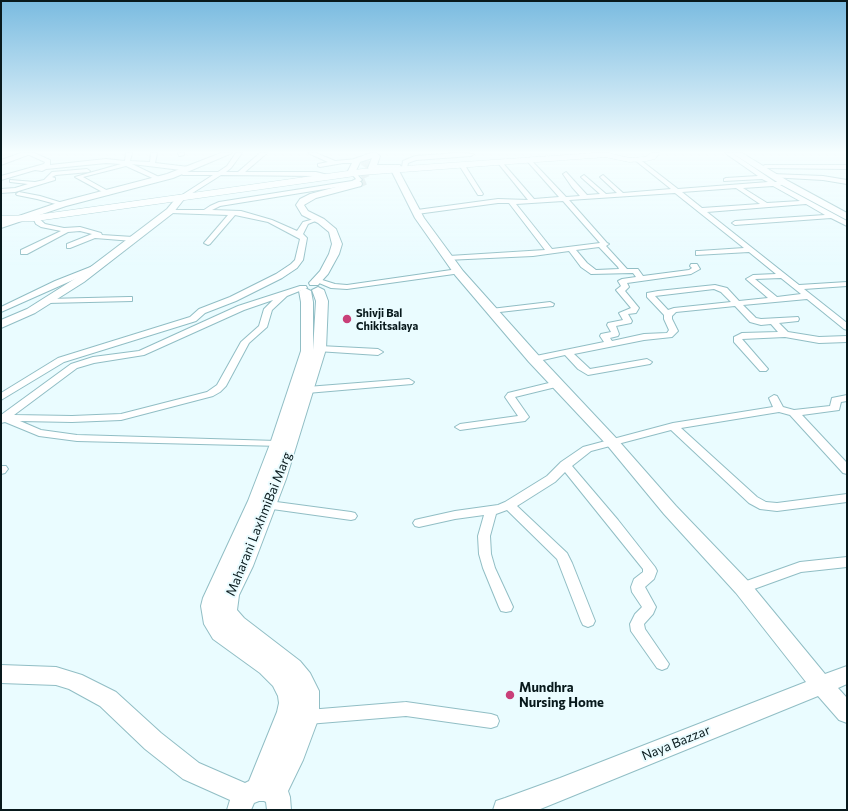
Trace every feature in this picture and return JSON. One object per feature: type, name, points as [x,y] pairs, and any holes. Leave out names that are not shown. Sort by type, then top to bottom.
[{"type":"main road","points":[[1,219],[13,220],[36,218],[225,191]]},
{"type":"street","points":[[104,191],[108,193]]},
{"type":"street","points":[[1,225],[63,204],[116,191]]},
{"type":"street","points":[[1,324],[31,311],[80,280],[170,211],[181,198],[192,191]]},
{"type":"street","points":[[266,191],[270,196]]},
{"type":"street","points":[[206,212],[215,205],[303,191]]},
{"type":"street","points":[[1,674],[56,676],[75,682],[108,699],[153,741],[191,771],[259,800],[288,712],[290,703],[289,694],[280,679],[267,667],[220,632],[214,624],[211,606],[212,598],[256,501],[277,444],[307,351],[307,302],[311,286],[324,272],[338,244],[333,231],[305,213],[300,205],[303,201],[331,191]]},
{"type":"street","points":[[408,191],[417,212],[458,271],[491,311],[612,442],[670,510],[743,588],[821,685],[847,713]]},
{"type":"street","points":[[524,191],[532,201]]},
{"type":"street","points":[[557,191],[605,243],[602,246]]},
{"type":"street","points":[[579,191],[586,198]]},
{"type":"street","points":[[599,191],[605,196]]},
{"type":"street","points":[[618,191],[622,195]]},
{"type":"street","points":[[417,212],[498,201],[512,203],[679,191],[847,327]]},
{"type":"street","points":[[744,191],[766,205]]},
{"type":"street","points":[[790,191],[847,224]]},
{"type":"street","points":[[801,191],[847,218]]},
{"type":"street","points":[[805,191],[847,212]]},
{"type":"street","points":[[19,194],[38,197],[63,204]]},
{"type":"street","points":[[702,210],[808,202],[817,200]]},
{"type":"street","points":[[512,203],[550,252]]},
{"type":"street","points":[[758,216],[793,212],[780,204]]},
{"type":"street","points":[[1,397],[61,360],[189,321],[197,317],[202,311],[233,299],[279,276],[294,266],[299,260],[305,240],[299,234],[256,216],[233,213],[170,211]]},
{"type":"street","points":[[208,243],[233,213]]},
{"type":"street","points":[[735,223],[833,216]]},
{"type":"street","points":[[36,218],[38,223],[43,226],[64,230],[80,229],[99,234],[70,246]]},
{"type":"street","points":[[299,234],[306,223],[316,219]]},
{"type":"street","points":[[24,252],[63,234],[65,232],[64,230]]},
{"type":"street","points":[[93,236],[133,239]]},
{"type":"street","points":[[449,258],[482,255],[520,255],[602,246]]},
{"type":"street","points":[[602,246],[621,266],[623,269],[622,270]]},
{"type":"street","points":[[570,249],[584,265],[594,272],[622,270],[635,271],[642,279]]},
{"type":"street","points":[[699,253],[752,250]]},
{"type":"street","points":[[610,344],[604,336],[615,334],[615,331],[611,325],[628,321],[624,313],[632,311],[635,308],[620,290],[625,287],[622,281],[691,272],[696,269],[694,266]]},
{"type":"street","points":[[1,310],[58,283],[96,268]]},
{"type":"street","points":[[1,419],[74,366],[93,360],[141,353],[240,308],[283,296],[311,286],[348,286],[458,271]]},
{"type":"street","points":[[774,299],[750,279],[753,277],[784,276]]},
{"type":"street","points":[[799,287],[847,284]]},
{"type":"street","name":"Maharani LaxhmiBai Marg","points":[[259,800],[291,760],[308,717],[308,691],[303,680],[293,667],[237,624],[230,617],[227,610],[230,595],[244,566],[269,505],[291,444],[320,349],[322,301],[311,286]]},
{"type":"street","points":[[534,359],[644,337],[672,333],[674,331],[668,319],[668,315],[650,295],[658,293],[715,288],[724,290],[753,320],[773,321],[795,319]]},
{"type":"street","points":[[1,419],[121,417],[210,394],[221,386],[245,342],[263,327],[268,309],[283,296]]},
{"type":"street","points":[[668,315],[674,310],[810,296]]},
{"type":"street","points":[[47,301],[129,299]]},
{"type":"street","points":[[1,303],[11,306]]},
{"type":"street","points":[[491,311],[550,304]]},
{"type":"street","points":[[773,321],[785,334]]},
{"type":"street","points":[[763,369],[737,340],[738,337],[785,334],[819,340],[847,340]]},
{"type":"street","points":[[320,349],[378,352]]},
{"type":"street","points":[[567,352],[581,367],[588,372],[647,362]]},
{"type":"street","points":[[307,390],[409,382]]},
{"type":"street","points":[[460,427],[521,420],[524,417],[510,397],[511,395],[557,384]]},
{"type":"street","points":[[774,398],[779,409]]},
{"type":"street","points":[[419,523],[455,515],[491,511],[509,505],[551,479],[587,449],[673,426],[779,409],[794,414],[832,409],[835,408],[836,400],[847,398]]},
{"type":"street","points":[[794,414],[847,470]]},
{"type":"street","points":[[1,419],[39,433],[77,438],[277,444]]},
{"type":"street","points":[[673,426],[753,500],[764,506],[777,507],[847,498]]},
{"type":"street","points":[[565,466],[614,523],[649,567],[649,575],[639,583],[638,587],[639,592],[649,607],[637,624],[638,630],[662,664]]},
{"type":"street","points":[[269,505],[351,516]]},
{"type":"street","points":[[509,505],[562,556],[588,621]]},
{"type":"street","points":[[491,511],[484,536],[485,554],[488,568],[506,607]]},
{"type":"street","points":[[743,588],[800,567],[847,562]]},
{"type":"street","name":"Naya Bazzar","points":[[505,810],[560,790],[847,675]]},
{"type":"street","points":[[308,717],[406,709],[491,721]]},
{"type":"place","name":"Shivji Bal Chikitsalaya","points":[[347,319]]},
{"type":"place","name":"Mundhra Nursing Home","points":[[510,695]]}]
